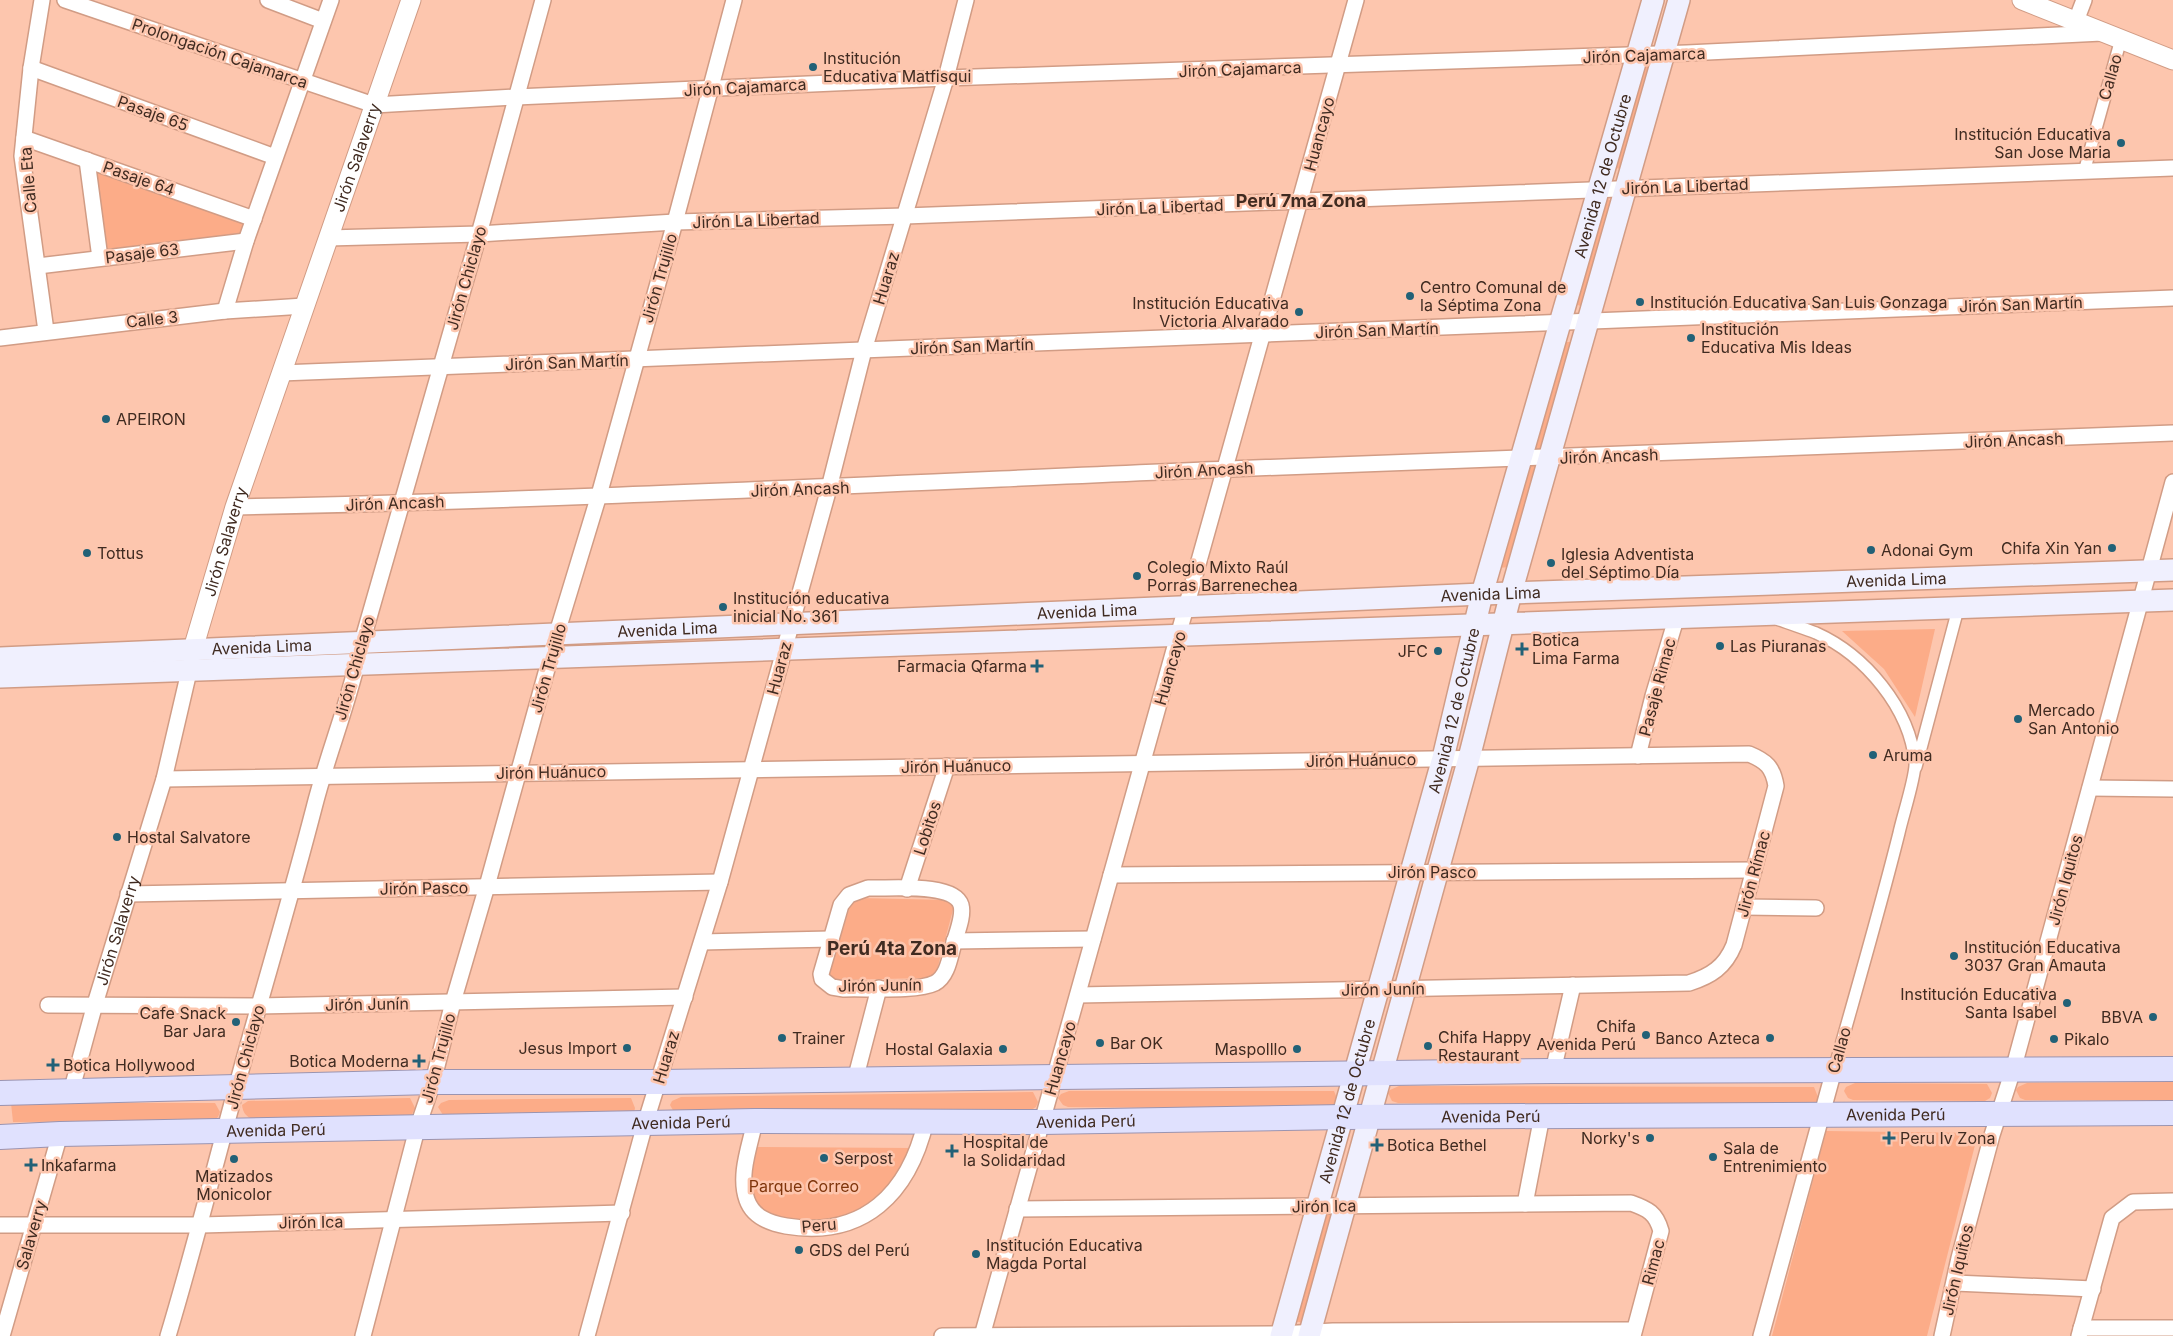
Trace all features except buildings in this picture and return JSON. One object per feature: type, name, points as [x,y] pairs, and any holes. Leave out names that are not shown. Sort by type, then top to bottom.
[{"type":"main road","name":"Avenida 12 de Octubre","points":[[1281,1335],[1344,1117],[1377,989],[1443,758],[1482,594],[1653,0]]},
{"type":"main road","name":"Avenida 12 de Octubre","points":[[1309,1334],[1469,758],[1511,593],[1678,0]]},
{"type":"main road","name":"Avenida Lima","points":[[0,658],[1482,594],[2173,570]]},
{"type":"main road","points":[[1958,609],[1968,576]]},
{"type":"main road","name":"Avenida Lima","points":[[0,677],[1768,616],[2173,600]]},
{"type":"main road","points":[[0,1093],[433,1082],[658,1082],[1554,1071],[2173,1069]]},
{"type":"main road","name":"Avenida Perú","points":[[0,1137],[60,1134],[417,1129],[755,1121],[1042,1122],[1344,1117],[2173,1113]]},
{"type":"street","name":"Calle Eta","points":[[42,0],[31,68],[22,156],[46,331]]},
{"type":"street","name":"Prolongación Cajamarca","points":[[65,0],[374,105]]},
{"type":"street","points":[[268,0],[323,21]]},
{"type":"street","points":[[224,311],[301,80],[331,0]]},
{"type":"street","name":"Jirón Salaverry","points":[[71,1092],[95,1004],[164,779],[190,671],[193,649],[235,507],[411,0]]},
{"type":"street","name":"Jirón Chiclayo","points":[[168,1336],[201,1224],[258,1006],[292,891],[322,776],[357,665],[543,0]]},
{"type":"street","name":"Jirón Trujillo","points":[[363,1336],[417,1129],[433,1082],[453,1002],[557,633],[599,494],[635,359],[675,222],[734,0]]},
{"type":"street","name":"Huaraz","points":[[588,1336],[645,1124],[720,882],[829,488],[864,350],[946,78],[966,0]]},
{"type":"street","name":"Huancayo","points":[[982,1336],[1144,763],[1261,334],[1356,0]]},
{"type":"street","points":[[2022,0],[2173,60]]},
{"type":"street","points":[[2076,21],[2084,0]]},
{"type":"street","name":"Jirón Cajamarca","points":[[374,105],[946,78],[1638,55],[2113,36]]},
{"type":"street","name":"Callao","points":[[2084,172],[2113,36]]},
{"type":"street","name":"Pasaje 65","points":[[31,68],[275,157]]},
{"type":"street","name":"Pasaje 64","points":[[24,138],[254,219]]},
{"type":"street","points":[[87,160],[100,258]]},
{"type":"street","name":"Jirón La Libertad","points":[[328,238],[479,234],[675,222],[1300,202],[2173,168]]},
{"type":"street","name":"Pasaje 63","points":[[38,266],[246,241]]},
{"type":"street","name":"Jirón San Martín","points":[[281,373],[2173,298]]},
{"type":"street","name":"Calle 3","points":[[0,338],[224,311],[304,306]]},
{"type":"street","name":"Jirón Ancash","points":[[235,507],[401,504],[599,494],[829,488],[1224,469],[2173,433]]},
{"type":"street","name":"Jirón Iquitos","points":[[1942,1336],[1959,1258],[2013,1070],[2173,482]]},
{"type":"street","points":[[1906,800],[1958,609]]},
{"type":"street","name":"Callao","points":[[1761,1336],[1880,909],[1915,764],[1900,713],[1889,694],[1861,662],[1817,634],[1768,616]]},
{"type":"street","name":"Pasaje Rimac","points":[[1638,756],[1653,696],[1676,619]]},
{"type":"street","name":"Jirón Huánuco","points":[[164,779],[1749,754]]},
{"type":"street","name":"Jirón Rímac","points":[[1689,983],[1705,978],[1724,964],[1734,945],[1754,870],[1776,786],[1774,773],[1769,764],[1749,754]]},
{"type":"street","name":"Lobitos","points":[[907,889],[947,766]]},
{"type":"street","points":[[2090,788],[2173,789]]},
{"type":"street","name":"Jirón Pasco","points":[[1111,875],[1754,870]]},
{"type":"street","name":"Jirón Pasco","points":[[128,894],[720,882]]},
{"type":"street","name":"Jirón Junín","points":[[868,888],[907,889],[940,890],[957,898],[962,912],[946,970],[937,981],[921,987],[838,988],[826,984],[821,974],[842,905],[849,895],[868,888]]},
{"type":"street","points":[[1744,908],[1816,908]]},
{"type":"street","points":[[954,941],[1093,939]]},
{"type":"street","points":[[702,942],[831,940]]},
{"type":"street","name":"Jirón Junín","points":[[1078,995],[1689,983]]},
{"type":"street","points":[[1554,1071],[1573,985]]},
{"type":"street","points":[[856,1080],[879,988]]},
{"type":"street","name":"Jirón Junín","points":[[48,1005],[258,1006],[685,998]]},
{"type":"street","points":[[1525,1204],[1542,1116]]},
{"type":"street","name":"Peru","points":[[755,1121],[744,1173],[747,1200],[753,1212],[765,1220],[802,1228],[822,1228],[856,1220],[887,1199],[908,1174],[921,1142],[926,1121]]},
{"type":"street","name":"Salaverry","points":[[2,1336],[60,1134]]},
{"type":"street","points":[[2173,1201],[2133,1202],[2112,1218],[2080,1332],[2173,1328]]},
{"type":"street","name":"Jirón Ica","points":[[1018,1209],[1631,1203]]},
{"type":"street","name":"Rimac","points":[[1631,1203],[1651,1211],[1658,1220],[1661,1231],[1634,1333]]},
{"type":"street","name":"Jirón Ica","points":[[0,1225],[201,1224],[622,1213]]},
{"type":"street","points":[[1955,1283],[2093,1289]]},
{"type":"street","points":[[942,1336],[1634,1333]]},
{"type":"green space","points":[[1644,65],[1649,66],[1650,70],[1623,169],[1613,168]]},
{"type":"green space","points":[[95,166],[247,222],[244,234],[104,251]]},
{"type":"green space","points":[[1608,199],[1611,201],[1586,304],[1580,306],[1573,302],[1602,200]]},
{"type":"green space","points":[[1562,342],[1575,342],[1510,567],[1498,568]]},
{"type":"green space","points":[[1935,629],[1915,717],[1884,669],[1842,631]]},
{"type":"green space","points":[[859,898],[948,900],[954,906],[937,970],[930,978],[835,980],[829,975],[850,906]]},
{"type":"green space","points":[[2173,1082],[2173,1100],[2025,1100],[2020,1098],[2016,1090],[2027,1083]]},
{"type":"green space","points":[[1855,1083],[1987,1084],[1992,1093],[1990,1098],[1985,1101],[1853,1100],[1848,1098],[1844,1091],[1846,1087]]},
{"type":"green space","points":[[1399,1086],[1814,1087],[1818,1097],[1817,1102],[1811,1105],[1398,1103],[1392,1101],[1388,1093]]},
{"type":"green space","points":[[1069,1091],[1334,1091],[1338,1101],[1337,1106],[1331,1109],[1068,1107],[1063,1105],[1058,1098],[1061,1094]]},
{"type":"green space","points":[[1033,1092],[1038,1102],[1036,1107],[1031,1110],[674,1112],[670,1105],[672,1101],[681,1097]]},
{"type":"green space","points":[[410,1098],[415,1108],[410,1118],[252,1119],[245,1114],[242,1105],[248,1101]]},
{"type":"green space","points":[[631,1098],[635,1108],[634,1113],[448,1116],[443,1115],[438,1107],[441,1103],[449,1100]]},
{"type":"green space","points":[[11,1103],[215,1103],[220,1112],[213,1121],[13,1122]]},
{"type":"green space","points":[[1826,1131],[1978,1133],[1927,1336],[1772,1336]]},
{"type":"green space","name":"Parque Correo","points":[[756,1147],[913,1148],[896,1176],[878,1200],[867,1209],[855,1217],[840,1223],[816,1226],[801,1225],[765,1216],[754,1198],[750,1183],[751,1166]]},
{"type":"green space","points":[[1320,1209],[1336,1209],[1305,1323],[1287,1320]]},
{"type":"place","name":"Institución Educativa Matfisqui","points":[[813,67]]},
{"type":"place","name":"Institución Educativa San Jose Maria","points":[[2121,143]]},
{"type":"place","name":"Centro Comunal de la Séptima Zona","points":[[1410,296]]},
{"type":"place","name":"Institución Educativa San Luis Gonzaga","points":[[1640,302]]},
{"type":"place","name":"Institución Educativa Victoria Alvarado","points":[[1299,312]]},
{"type":"place","name":"Institución Educativa Mis Ideas","points":[[1691,338]]},
{"type":"place","name":"APEIRON","points":[[106,419]]},
{"type":"place","name":"Chifa Xin Yan","points":[[2112,548]]},
{"type":"place","name":"Adonai Gym","points":[[1871,550]]},
{"type":"place","name":"Tottus","points":[[87,553]]},
{"type":"place","name":"Iglesia Adventista del Séptimo Día","points":[[1551,563]]},
{"type":"place","name":"Colegio Mixto Raúl Porras Barrenechea","points":[[1137,576]]},
{"type":"place","name":"Institución educativa inicial No. 361","points":[[723,607]]},
{"type":"place","name":"Las Piuranas","points":[[1720,646]]},
{"type":"place","name":"Botica Lima Farma","points":[[1522,649]]},
{"type":"place","name":"JFC","points":[[1438,651]]},
{"type":"place","name":"Farmacia Qfarma","points":[[1037,666]]},
{"type":"place","name":"Mercado San Antonio","points":[[2018,719]]},
{"type":"place","name":"Aruma","points":[[1873,755]]},
{"type":"place","name":"Hostal Salvatore","points":[[117,837]]},
{"type":"place","name":"Institución Educativa 3037 Gran Amauta","points":[[1954,956]]},
{"type":"place","name":"Institución Educativa Santa Isabel","points":[[2067,1003]]},
{"type":"place","name":"BBVA","points":[[2153,1017]]},
{"type":"place","name":"Cafe Snack Bar Jara","points":[[236,1022]]},
{"type":"place","name":"Chifa Avenida Perú","points":[[1646,1035]]},
{"type":"place","name":"Trainer","points":[[782,1038]]},
{"type":"place","name":"Banco Azteca","points":[[1770,1038]]},
{"type":"place","name":"Pikalo","points":[[2054,1039]]},
{"type":"place","name":"Bar OK","points":[[1100,1043]]},
{"type":"place","name":"Chifa Happy Restaurant","points":[[1428,1046]]},
{"type":"place","name":"Jesus Import","points":[[627,1048]]},
{"type":"place","name":"Hostal Galaxia","points":[[1003,1049]]},
{"type":"place","name":"Maspolllo","points":[[1297,1049]]},
{"type":"place","name":"Botica Moderna","points":[[419,1061]]},
{"type":"place","name":"Botica Hollywood","points":[[53,1065]]},
{"type":"place","name":"Norky's","points":[[1650,1138]]},
{"type":"place","name":"Peru Iv Zona","points":[[1889,1138]]},
{"type":"place","name":"Botica Bethel","points":[[1377,1145]]},
{"type":"place","name":"Hospital de la Solidaridad","points":[[952,1151]]},
{"type":"place","name":"Sala de Entrenimiento","points":[[1713,1157]]},
{"type":"place","name":"Serpost","points":[[824,1158]]},
{"type":"place","name":"Matizados Monicolor","points":[[234,1159]]},
{"type":"place","name":"Inkafarma","points":[[31,1165]]},
{"type":"place","name":"GDS del Perú","points":[[799,1250]]},
{"type":"place","name":"Institución Educativa Magda Portal","points":[[976,1254]]},
{"type":"district","name":"Perú 7ma Zona","points":[[1301,200]]},
{"type":"district","name":"Perú 4ta Zona","points":[[892,948]]}]
